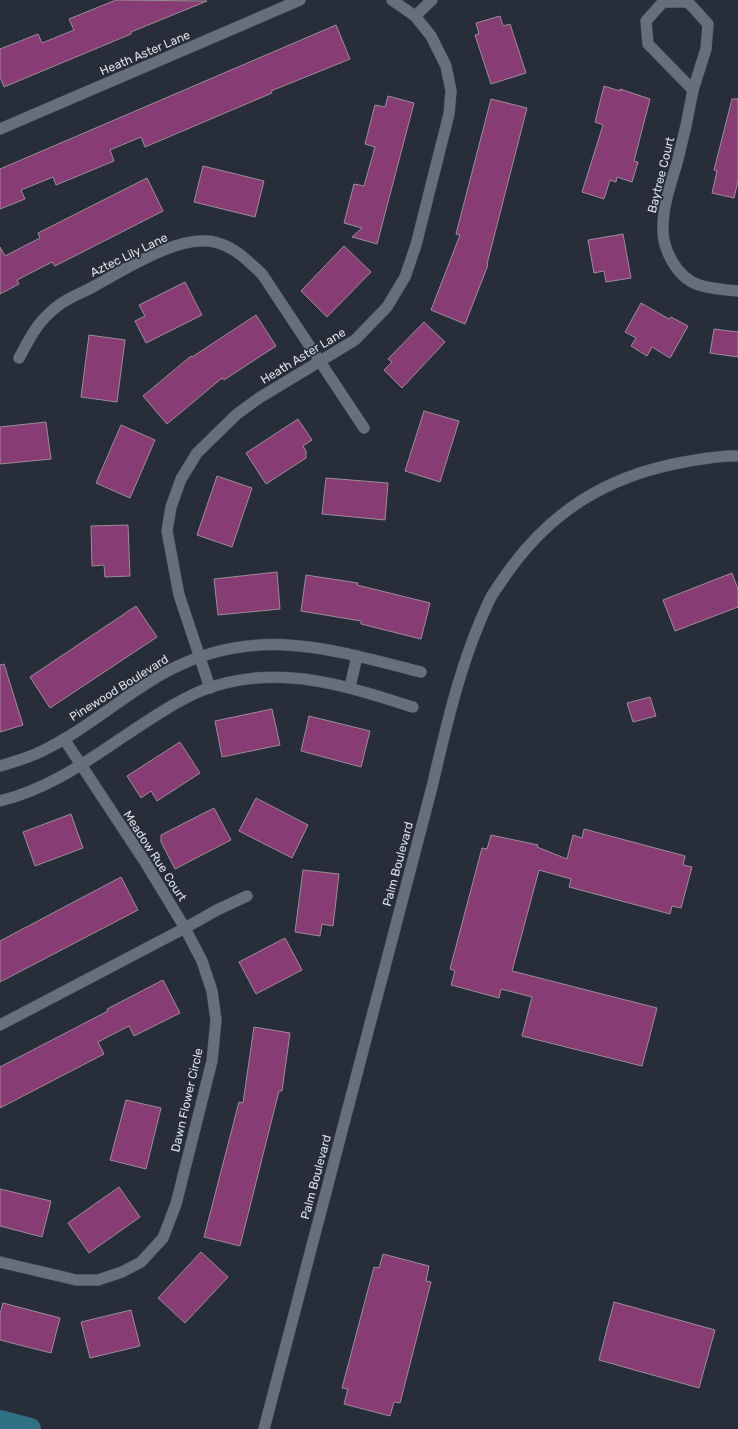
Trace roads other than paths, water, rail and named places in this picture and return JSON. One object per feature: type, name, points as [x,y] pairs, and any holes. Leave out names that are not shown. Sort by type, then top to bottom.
[{"type":"street","name":"Heath Aster Lane","points":[[0,129],[300,0]]},
{"type":"street","name":"Heath Aster Lane","points":[[210,688],[179,595],[167,532],[171,507],[181,479],[197,453],[237,414],[259,398],[355,340],[387,307],[405,277],[416,245],[449,114],[451,90],[446,66],[431,36],[415,16],[392,0]]},
{"type":"street","points":[[415,16],[432,0]]},
{"type":"street","name":"Baytree Court","points":[[693,90],[648,44],[646,21],[664,2],[688,2],[708,24],[706,49],[693,90],[684,138],[666,206],[662,228],[666,250],[677,270],[698,285],[723,290],[738,291]]},
{"type":"street","name":"Aztec Lily Lane","points":[[19,358],[34,328],[55,307],[145,258],[170,247],[194,242],[217,242],[242,256],[262,274],[278,295],[364,428]]},
{"type":"street","name":"Palm Boulevard","points":[[264,1429],[432,787],[458,680],[489,599],[518,558],[545,529],[569,508],[591,494],[619,479],[653,467],[707,458],[738,456]]},
{"type":"street","name":"Pinewood Boulevard","points":[[0,766],[40,752],[64,739],[166,672],[199,657],[228,648],[252,644],[309,646],[421,672]]},
{"type":"street","points":[[350,687],[357,656]]},
{"type":"street","points":[[0,801],[25,794],[47,785],[81,766],[176,704],[210,688],[226,683],[256,678],[290,677],[322,680],[350,687],[413,707]]},
{"type":"street","name":"Meadow Rue Court","points":[[64,739],[145,862],[185,928]]},
{"type":"street","points":[[0,1025],[217,910],[247,896]]},
{"type":"street","name":"Dawn Flower Circle","points":[[0,1262],[76,1280],[98,1280],[122,1272],[141,1262],[163,1238],[176,1204],[212,1061],[216,1020],[212,991],[202,961],[185,928]]},
{"type":"waterway","points":[[0,1421],[30,1429]]}]
